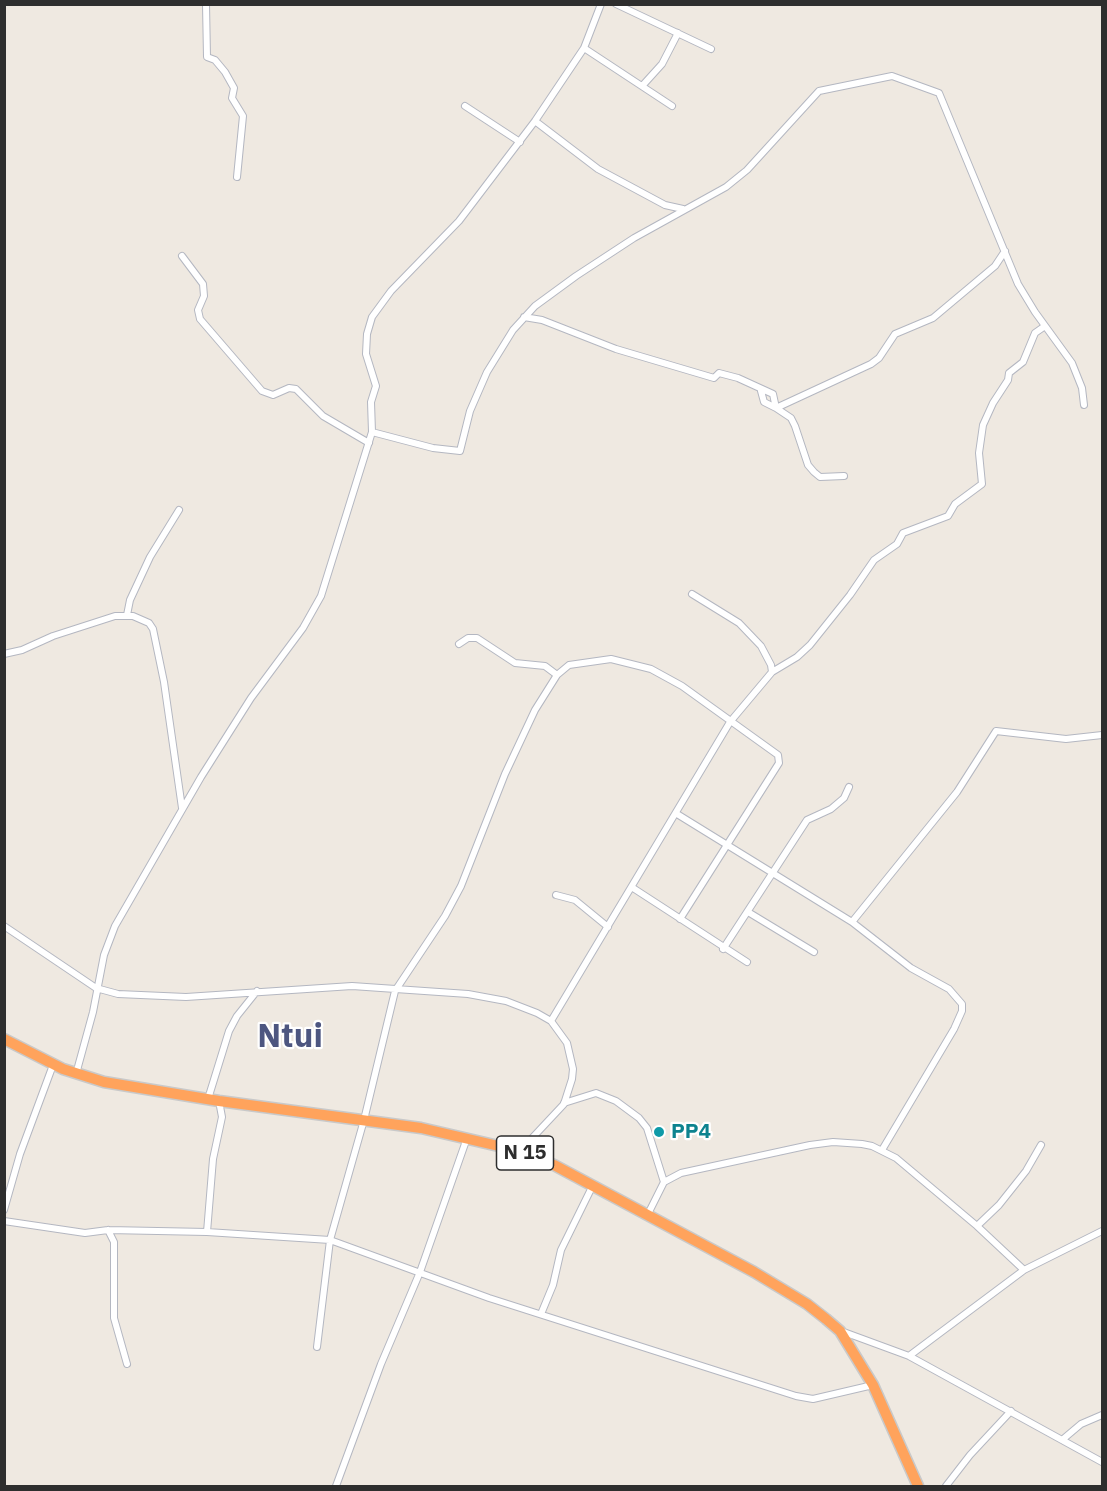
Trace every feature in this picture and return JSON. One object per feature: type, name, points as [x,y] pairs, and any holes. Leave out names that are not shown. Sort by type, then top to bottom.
[{"type":"highway","name":"N 15","points":[[4,1039],[53,1065],[105,1082],[213,1100],[364,1120],[467,1138],[520,1152],[593,1185],[785,1290],[807,1304],[840,1331],[873,1385],[918,1486]]},
{"type":"street","points":[[206,4],[207,57],[215,60],[225,72],[234,88],[232,98],[243,116],[237,177]]},
{"type":"street","points":[[76,1074],[93,1012],[104,955],[115,926],[250,698],[314,610],[326,581],[372,432],[371,402],[376,386],[366,354],[367,334],[372,317],[391,291],[459,221],[520,142],[584,48],[601,4]]},
{"type":"street","points":[[616,4],[711,49]]},
{"type":"street","points":[[643,85],[662,64],[678,33]]},
{"type":"street","points":[[584,48],[672,106]]},
{"type":"street","points":[[372,432],[433,448],[460,451],[470,411],[487,372],[524,317],[576,276],[683,209],[726,187],[747,170],[819,91],[897,77],[939,93],[1020,288],[1072,363],[1082,388],[1084,405]]},
{"type":"street","points":[[465,106],[520,142]]},
{"type":"street","points":[[535,121],[608,175],[665,205],[683,209]]},
{"type":"street","points":[[776,408],[871,364],[879,358],[886,344],[895,334],[933,318],[995,266],[1005,251]]},
{"type":"street","points":[[182,256],[203,284],[204,296],[198,310],[200,319],[262,391],[273,394],[286,389],[296,389],[323,416],[369,443]]},
{"type":"street","points":[[524,317],[542,320],[616,349],[714,378],[719,373],[738,378],[761,391],[773,394],[776,408]]},
{"type":"street","points":[[551,1021],[633,888],[730,722],[772,672],[797,657],[810,645],[850,595],[874,560],[897,544],[903,533],[948,516],[955,504],[982,484],[979,453],[983,424],[1008,380],[1009,373],[1023,362],[1035,333],[1045,326]]},
{"type":"street","points":[[761,391],[764,402],[791,418],[808,465],[814,472],[820,477],[844,476]]},
{"type":"street","points":[[127,615],[130,600],[150,557],[179,510]]},
{"type":"street","points":[[692,594],[740,623],[761,646],[771,664],[772,672]]},
{"type":"street","points":[[4,654],[115,616],[127,615],[145,620],[153,629],[168,702],[183,808]]},
{"type":"street","points":[[459,644],[468,638],[477,638],[515,663],[545,666],[557,675]]},
{"type":"street","points":[[317,1347],[330,1240],[364,1120],[395,991],[445,916],[461,886],[519,743],[535,710],[557,675],[569,665],[611,660],[651,669],[682,686],[775,752],[780,759],[680,919]]},
{"type":"street","points":[[852,922],[957,792],[996,731],[1066,739],[1102,735]]},
{"type":"street","points":[[720,947],[748,912],[807,820],[831,809],[843,798],[849,787]]},
{"type":"street","points":[[677,814],[852,922],[911,968],[949,989],[963,1007],[954,1029],[882,1150]]},
{"type":"street","points":[[633,888],[720,947],[747,962]]},
{"type":"street","points":[[556,895],[575,900],[608,927]]},
{"type":"street","points":[[748,912],[814,952]]},
{"type":"street","points":[[4,926],[96,988],[118,994],[166,996],[352,986],[395,991],[439,991],[499,999],[551,1021],[567,1043],[571,1057],[572,1079],[564,1104],[520,1152]]},
{"type":"street","points":[[207,1232],[215,1150],[222,1117],[213,1100],[229,1031],[237,1016],[257,991]]},
{"type":"street","points":[[4,1210],[20,1154],[53,1065]]},
{"type":"street","points":[[564,1104],[596,1093],[616,1101],[639,1118],[647,1128],[663,1182]]},
{"type":"street","points":[[336,1486],[381,1364],[420,1272],[467,1138]]},
{"type":"street","points":[[648,1214],[663,1182],[681,1173],[810,1145],[833,1142],[872,1146],[913,1171],[1024,1270]]},
{"type":"street","points":[[977,1226],[990,1215],[1013,1188],[1041,1144]]},
{"type":"street","points":[[541,1314],[553,1285],[561,1250],[593,1185]]},
{"type":"street","points":[[4,1221],[85,1233],[108,1230],[207,1232],[330,1240],[541,1314],[796,1396],[813,1399],[873,1385]]},
{"type":"street","points":[[108,1230],[114,1242],[114,1318],[127,1364]]},
{"type":"street","points":[[114,1242],[120,1231]]},
{"type":"street","points":[[909,1356],[1024,1270],[1102,1231]]},
{"type":"street","points":[[840,1331],[909,1356],[1102,1462]]},
{"type":"street","points":[[946,1486],[970,1455],[1011,1411]]},
{"type":"street","points":[[1062,1440],[1081,1424],[1102,1415]]},
{"type":"place","name":"PP4","points":[[659,1132]]},
{"type":"district","name":"Ntui","points":[[290,1037]]}]
